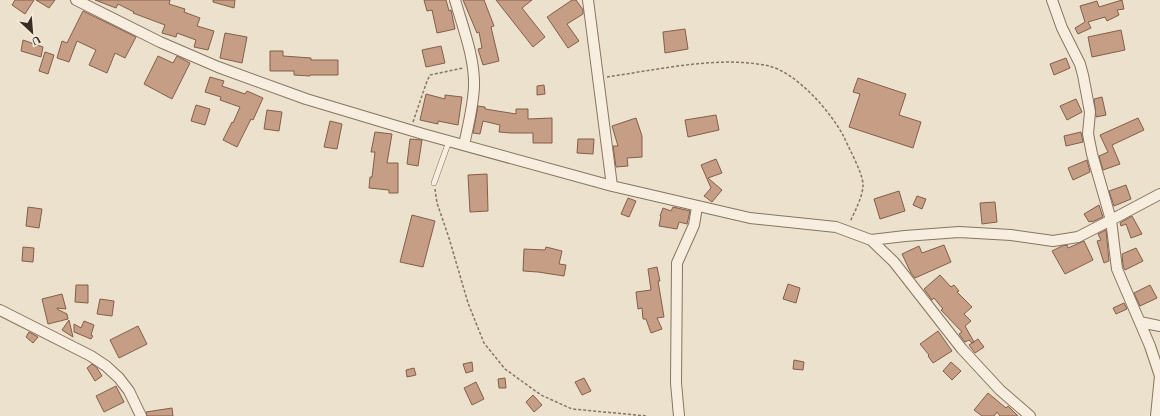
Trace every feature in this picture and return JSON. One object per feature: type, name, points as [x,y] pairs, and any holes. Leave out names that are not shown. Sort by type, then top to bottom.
[{"type":"street","points":[[76,0],[160,42],[218,67],[306,99],[410,130],[612,186],[750,218],[836,227],[871,240],[894,262],[962,349],[1000,390],[1030,416]]},
{"type":"street","points":[[455,0],[473,66],[474,87],[472,110],[464,145]]},
{"type":"street","points":[[588,0],[612,186]]},
{"type":"street","points":[[1052,0],[1062,28],[1080,64],[1090,112],[1088,134],[1092,154],[1111,220],[1117,269],[1150,346],[1160,376],[1156,416]]},
{"type":"street","points":[[871,240],[959,232],[1011,235],[1054,241],[1078,237],[1160,194]]},
{"type":"street","points":[[679,416],[676,382],[677,263],[694,225],[697,206]]},
{"type":"street","points":[[0,310],[92,356],[106,366],[119,378],[129,391],[141,416]]},
{"type":"street","points":[[1140,322],[1160,326]]},
{"type":"lane","points":[[434,183],[449,141]]},
{"type":"path","points":[[598,78],[693,65],[736,62],[770,66],[795,78],[820,103],[840,130],[857,164],[863,184],[859,202],[846,231]]},
{"type":"path","points":[[410,130],[430,75],[473,66]]},
{"type":"path","points":[[434,183],[437,203],[468,303],[484,343],[505,369],[541,395],[572,409],[648,416]]},
{"type":"building","points":[[15,0],[34,0],[25,14],[12,5]]},
{"type":"building","points":[[36,0],[55,0],[49,8]]},
{"type":"building","points":[[95,0],[170,0],[169,4],[185,9],[184,12],[200,18],[197,26],[214,31],[208,50],[194,47],[196,40],[177,33],[176,37],[162,33],[165,25],[133,13],[134,12],[118,4],[116,8]]},
{"type":"building","points":[[213,0],[235,0],[234,8],[213,2]]},
{"type":"building","points":[[424,0],[446,0],[449,11],[451,10],[455,29],[437,33],[432,10],[427,11]]},
{"type":"building","points":[[463,0],[484,0],[494,26],[491,27],[499,61],[483,65],[478,49],[482,48],[479,32],[477,33]]},
{"type":"building","points":[[496,0],[532,0],[522,8],[545,37],[533,47]]},
{"type":"building","points":[[572,0],[576,0],[583,10],[583,14],[567,24],[579,41],[568,48],[547,17]]},
{"type":"building","points":[[1122,0],[1124,9],[1117,10],[1119,15],[1107,21],[1105,17],[1088,22],[1091,28],[1078,34],[1075,28],[1085,22],[1080,6],[1097,1],[1099,7]]},
{"type":"building","points":[[83,11],[136,37],[125,58],[115,53],[107,73],[89,65],[96,50],[77,41],[69,62],[57,58],[62,41],[67,43]]},
{"type":"building","points":[[685,29],[688,49],[665,53],[663,32]]},
{"type":"building","points":[[1121,30],[1125,50],[1092,57],[1088,37]]},
{"type":"building","points":[[225,33],[247,37],[242,63],[220,58]]},
{"type":"building","points":[[23,40],[43,47],[41,57],[21,51]]},
{"type":"building","points":[[441,46],[445,63],[426,67],[422,50]]},
{"type":"building","points":[[270,51],[283,51],[283,56],[311,58],[311,60],[338,60],[338,75],[310,76],[294,75],[294,71],[270,71]]},
{"type":"building","points":[[45,52],[54,55],[48,74],[39,71]]},
{"type":"building","points":[[158,56],[173,63],[177,56],[190,63],[172,99],[144,84]]},
{"type":"building","points":[[1066,58],[1070,68],[1054,75],[1050,64]]},
{"type":"building","points":[[210,77],[224,81],[222,86],[245,94],[247,91],[263,98],[253,120],[251,119],[237,147],[223,140],[240,107],[220,100],[221,97],[205,92]]},
{"type":"building","points":[[858,78],[906,94],[899,115],[921,122],[913,148],[849,127],[860,94],[853,92]]},
{"type":"building","points":[[544,85],[545,94],[537,95],[537,86]]},
{"type":"building","points":[[426,94],[445,99],[445,95],[462,97],[458,125],[438,121],[438,124],[420,120]]},
{"type":"building","points":[[1102,97],[1106,115],[1096,117],[1094,99]]},
{"type":"building","points":[[1076,99],[1082,112],[1067,120],[1060,106]]},
{"type":"building","points":[[196,105],[210,109],[205,125],[191,121]]},
{"type":"building","points":[[478,106],[485,107],[485,109],[516,114],[516,109],[528,109],[528,119],[552,118],[552,143],[533,143],[533,133],[499,132],[500,125],[483,121],[480,134],[473,133]]},
{"type":"building","points":[[267,110],[282,112],[279,131],[264,129]]},
{"type":"building","points":[[716,115],[719,130],[688,137],[685,120]]},
{"type":"building","points":[[636,118],[642,136],[642,157],[627,158],[628,166],[616,167],[613,146],[618,146],[612,126]]},
{"type":"building","points":[[1138,118],[1144,130],[1112,145],[1120,164],[1103,170],[1099,156],[1108,152],[1100,135]]},
{"type":"building","points":[[330,121],[342,124],[337,149],[324,147]]},
{"type":"building","points":[[375,132],[392,134],[387,163],[398,163],[398,193],[389,193],[389,190],[369,188],[375,152],[371,152]]},
{"type":"building","points":[[1081,132],[1083,142],[1066,146],[1064,136]]},
{"type":"building","points":[[410,139],[422,140],[418,166],[407,164]]},
{"type":"building","points":[[578,139],[594,139],[593,154],[577,153]]},
{"type":"building","points":[[716,159],[722,173],[708,178],[722,190],[712,202],[704,196],[711,188],[701,165]]},
{"type":"building","points":[[1087,160],[1090,172],[1073,180],[1068,168]]},
{"type":"building","points":[[487,174],[488,211],[470,212],[468,175]]},
{"type":"building","points":[[1126,185],[1131,199],[1114,206],[1109,191]]},
{"type":"building","points":[[899,191],[905,211],[880,219],[874,199]]},
{"type":"building","points":[[917,196],[926,199],[922,209],[913,205]]},
{"type":"building","points":[[628,198],[636,201],[629,217],[621,214]]},
{"type":"building","points":[[995,202],[997,222],[982,224],[980,203]]},
{"type":"building","points":[[1099,205],[1103,217],[1089,222],[1084,214]]},
{"type":"building","points":[[28,207],[42,209],[39,228],[26,226]]},
{"type":"building","points":[[673,207],[690,211],[687,224],[679,222],[677,229],[659,226],[663,208],[671,211]]},
{"type":"building","points":[[412,215],[435,221],[423,267],[400,262]]},
{"type":"building","points":[[1132,216],[1142,234],[1131,238],[1126,224],[1121,226],[1120,223]]},
{"type":"building","points":[[1106,230],[1109,261],[1104,263],[1097,241],[1101,240],[1098,234]]},
{"type":"building","points":[[1084,241],[1093,260],[1065,274],[1052,251],[1067,245],[1068,248]]},
{"type":"building","points":[[944,245],[951,262],[915,278],[902,254],[919,246],[922,253]]},
{"type":"building","points":[[23,247],[34,248],[33,262],[22,261]]},
{"type":"building","points":[[546,247],[562,251],[559,264],[566,265],[564,276],[523,271],[524,249],[545,250]]},
{"type":"building","points":[[1136,248],[1143,261],[1125,270],[1123,266],[1122,254]]},
{"type":"building","points":[[657,267],[664,317],[657,318],[662,329],[651,333],[646,319],[643,319],[642,308],[638,309],[636,292],[651,290],[648,269]]},
{"type":"building","points":[[940,275],[951,287],[954,285],[959,291],[957,292],[972,307],[964,314],[971,321],[965,326],[974,342],[972,343],[969,340],[965,342],[959,334],[962,332],[941,310],[943,309],[934,298],[932,300],[924,289]]},
{"type":"building","points":[[788,284],[800,288],[796,303],[783,299]]},
{"type":"building","points":[[76,285],[88,285],[88,303],[75,302]]},
{"type":"building","points":[[1150,285],[1157,298],[1140,306],[1134,293]]},
{"type":"building","points":[[62,294],[66,309],[57,309],[67,314],[68,319],[48,324],[42,299]]},
{"type":"building","points":[[100,299],[114,301],[112,316],[97,314]]},
{"type":"building","points":[[1124,303],[1127,309],[1116,314],[1113,308]]},
{"type":"building","points":[[69,320],[73,337],[62,330]]},
{"type":"building","points":[[84,321],[94,325],[91,335],[93,336],[91,339],[74,332],[74,324],[81,328]]},
{"type":"building","points":[[138,326],[147,344],[119,358],[110,340]]},
{"type":"building","points":[[938,331],[952,351],[933,363],[928,356],[929,355],[920,344]]},
{"type":"building","points":[[29,332],[38,337],[33,343],[26,337]]},
{"type":"building","points":[[978,339],[984,347],[975,353],[969,345]]},
{"type":"building","points":[[794,360],[804,362],[803,370],[793,369]]},
{"type":"building","points":[[472,362],[473,371],[466,373],[463,364]]},
{"type":"building","points":[[951,362],[961,371],[952,380],[943,371]]},
{"type":"building","points":[[92,364],[97,368],[102,376],[95,381],[87,368]]},
{"type":"building","points":[[414,368],[416,375],[407,377],[406,370]]},
{"type":"building","points":[[505,378],[506,388],[499,388],[498,379]]},
{"type":"building","points":[[584,378],[591,391],[582,395],[575,382]]},
{"type":"building","points":[[476,382],[484,399],[472,405],[464,388]]},
{"type":"building","points":[[116,386],[124,402],[104,412],[96,396]]},
{"type":"building","points":[[988,393],[1006,408],[1008,406],[1018,416],[1000,416],[997,412],[994,416],[982,416],[974,410]]},
{"type":"building","points":[[533,395],[542,405],[534,412],[526,402]]},
{"type":"building","points":[[172,408],[173,416],[147,416],[146,412]]}]
